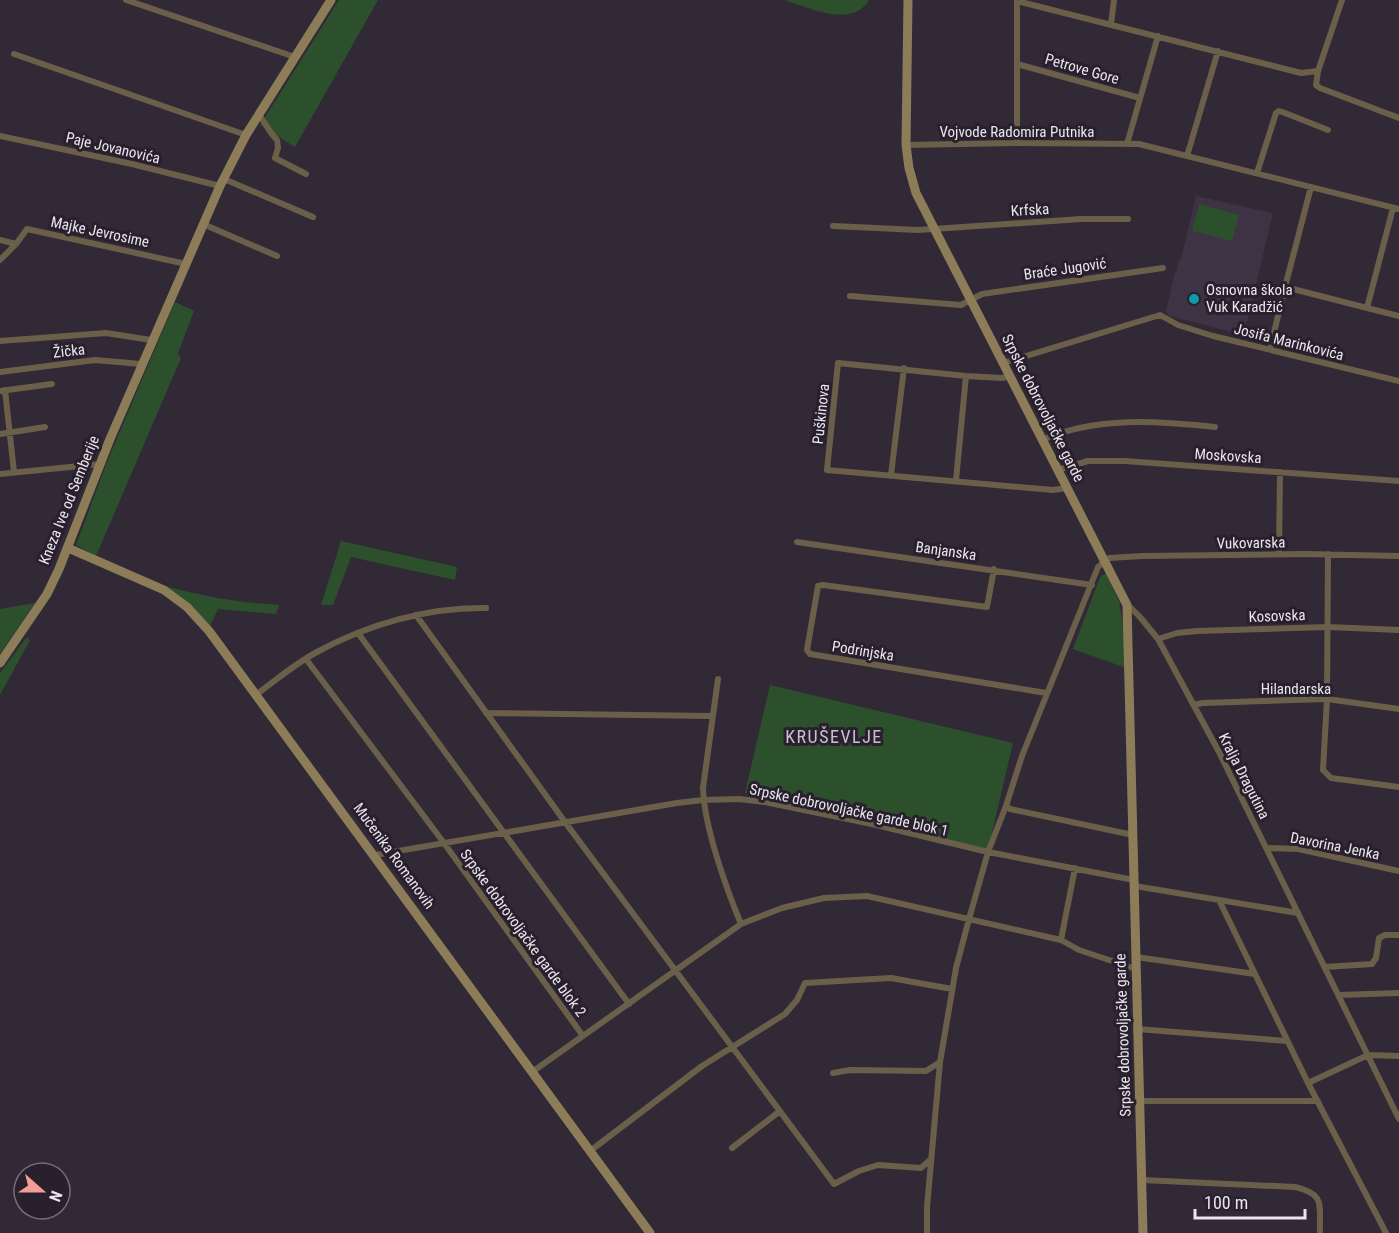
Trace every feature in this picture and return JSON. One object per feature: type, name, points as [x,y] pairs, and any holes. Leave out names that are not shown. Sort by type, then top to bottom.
[{"type":"street","points":[[126,0],[295,57]]},
{"type":"street","name":"Kneza Ive od Semberije","points":[[0,663],[46,594],[68,548],[151,340],[222,183],[246,135],[331,0]]},
{"type":"street","name":"Srpske dobrovoljačke garde","points":[[908,0],[906,145],[916,193],[1127,605],[1143,1233]]},
{"type":"street","points":[[1017,143],[1017,0],[1301,73],[1318,71]]},
{"type":"street","points":[[1110,24],[1114,0]]},
{"type":"street","points":[[1342,0],[1318,71],[1316,85],[1399,117]]},
{"type":"street","points":[[1127,144],[1158,36]]},
{"type":"street","points":[[1187,156],[1218,51]]},
{"type":"street","points":[[14,54],[246,135]]},
{"type":"street","name":"Petrove Gore","points":[[1017,64],[1140,98]]},
{"type":"street","points":[[1257,173],[1276,113],[1279,111],[1328,130]]},
{"type":"street","points":[[259,115],[267,124],[268,131],[278,142],[275,158],[306,174]]},
{"type":"street","name":"Paje Jovanovića","points":[[0,136],[222,183],[313,217]]},
{"type":"street","name":"Vojvode Radomira Putnika","points":[[906,145],[1139,144],[1396,208]]},
{"type":"street","points":[[1270,349],[1311,187]]},
{"type":"street","points":[[1367,308],[1396,208]]},
{"type":"street","name":"Krfska","points":[[833,226],[918,230],[1081,219],[1128,219]]},
{"type":"street","points":[[204,224],[277,256]]},
{"type":"street","name":"Majke Jevrosime","points":[[0,260],[27,230],[186,264]]},
{"type":"street","points":[[0,240],[16,244]]},
{"type":"street","name":"Braće Jugović","points":[[850,296],[961,305],[982,294],[1008,289],[1164,268]]},
{"type":"street","points":[[1285,287],[1399,315]]},
{"type":"street","name":"Josifa Marinkovića","points":[[1003,363],[1112,331],[1155,315],[1178,325],[1399,381]]},
{"type":"street","points":[[0,341],[106,333],[151,340]]},
{"type":"street","name":"Žička","points":[[0,372],[95,360],[141,364]]},
{"type":"street","name":"Puškinova","points":[[1010,376],[1002,378],[966,376],[838,363],[827,470],[1053,490],[1067,488]]},
{"type":"street","points":[[891,475],[904,368]]},
{"type":"street","points":[[956,480],[966,376]]},
{"type":"street","points":[[14,472],[3,390],[52,384]]},
{"type":"street","points":[[1042,440],[1085,426],[1130,421],[1215,427]]},
{"type":"street","points":[[0,434],[45,427]]},
{"type":"street","name":"Moskovska","points":[[1057,470],[1077,463],[1098,460],[1399,482]]},
{"type":"street","points":[[0,474],[100,464]]},
{"type":"street","points":[[1279,554],[1280,472]]},
{"type":"street","name":"Banjanska","points":[[797,542],[1092,585]]},
{"type":"street","name":"Mučenika Romanovih","points":[[68,548],[150,583],[187,607],[209,631],[650,1233]]},
{"type":"street","name":"Vukovarska","points":[[1104,561],[1110,558],[1142,556],[1279,554],[1399,556]]},
{"type":"street","points":[[1328,554],[1327,699],[1323,770],[1331,778],[1399,787]]},
{"type":"street","points":[[927,1233],[940,1062],[952,989],[969,919],[988,852],[1022,756],[1098,567],[1104,561]]},
{"type":"street","name":"Podrinjska","points":[[994,569],[987,607],[818,586],[807,650],[810,654],[1046,693]]},
{"type":"street","name":"Kralja Dragutina","points":[[1127,605],[1158,639],[1267,848],[1398,1115]]},
{"type":"street","points":[[257,694],[316,652],[358,633],[416,615],[457,608],[486,608]]},
{"type":"street","points":[[416,615],[565,822],[834,1184],[859,1171],[878,1165],[921,1168],[930,1174]]},
{"type":"street","name":"Kosovska","points":[[1158,639],[1177,633],[1197,631],[1328,627],[1399,630]]},
{"type":"street","points":[[358,633],[629,1004]]},
{"type":"street","points":[[306,659],[444,843]]},
{"type":"street","points":[[718,679],[703,800],[719,861],[741,924]]},
{"type":"street","name":"Hilandarska","points":[[1193,705],[1327,699],[1399,709]]},
{"type":"street","points":[[486,713],[712,716]]},
{"type":"street","name":"Srpske dobrovoljačke garde blok 1","points":[[375,855],[703,800],[739,799],[765,802],[872,824],[988,852],[1075,868],[1135,883],[1298,913]]},
{"type":"street","points":[[1006,806],[1010,809],[1133,835]]},
{"type":"street","name":"Srpske dobrovoljačke garde blok 2","points":[[444,843],[583,1036]]},
{"type":"street","name":"Davorina Jenka","points":[[1267,848],[1298,849],[1399,871]]},
{"type":"street","points":[[1061,940],[1075,868]]},
{"type":"street","name":"Srpske dobrovoljačke garde blok 2","points":[[532,1072],[741,924],[782,908],[824,898],[867,896],[969,919],[1061,940],[1079,950],[1136,969]]},
{"type":"street","points":[[1219,900],[1308,1083],[1386,1233]]},
{"type":"street","points":[[1325,967],[1372,964],[1380,938],[1385,935],[1399,935]]},
{"type":"street","points":[[1136,957],[1255,974]]},
{"type":"street","points":[[590,1151],[702,1066],[785,1014],[805,984],[891,978],[952,989]]},
{"type":"street","points":[[1339,995],[1399,993]]},
{"type":"street","points":[[1137,1029],[1287,1041]]},
{"type":"street","points":[[1308,1083],[1368,1055],[1399,1056]]},
{"type":"street","points":[[832,1073],[850,1070],[926,1071],[940,1062]]},
{"type":"street","points":[[926,1071],[938,1083]]},
{"type":"street","points":[[1140,1101],[1318,1101]]},
{"type":"street","points":[[732,1148],[780,1111]]},
{"type":"street","points":[[921,1168],[931,1159]]},
{"type":"street","points":[[1142,1180],[1295,1187],[1309,1191],[1316,1194],[1320,1233]]},
{"type":"shaded area","points":[[1196,196],[1273,213],[1244,335],[1169,316],[1166,312]]},
{"type":"green space","points":[[339,0],[378,0],[295,147],[260,125]]},
{"type":"green space","points":[[784,0],[869,0],[861,9],[841,15],[817,11]]},
{"type":"green space","points":[[1199,204],[1239,215],[1232,241],[1192,231]]},
{"type":"green space","points":[[175,302],[194,311],[178,353],[181,358],[96,556],[76,545],[107,462]]},
{"type":"green space","points":[[341,541],[457,567],[455,580],[351,557],[333,605],[321,605]]},
{"type":"green space","points":[[1106,573],[1119,601],[1125,636],[1126,668],[1073,649],[1100,577]]},
{"type":"green space","points":[[162,585],[249,603],[279,605],[276,614],[218,609],[210,626]]},
{"type":"green space","points":[[35,603],[0,654],[0,609]]},
{"type":"green space","points":[[27,637],[30,640],[0,695],[0,673]]},
{"type":"green space","points":[[770,685],[1013,743],[988,850],[745,793]]},
{"type":"place","name":"Osnovna škola Vuk Karadžić","points":[[1194,299]]},
{"type":"district","name":"KRUŠEVLJE","points":[[834,737]]}]
